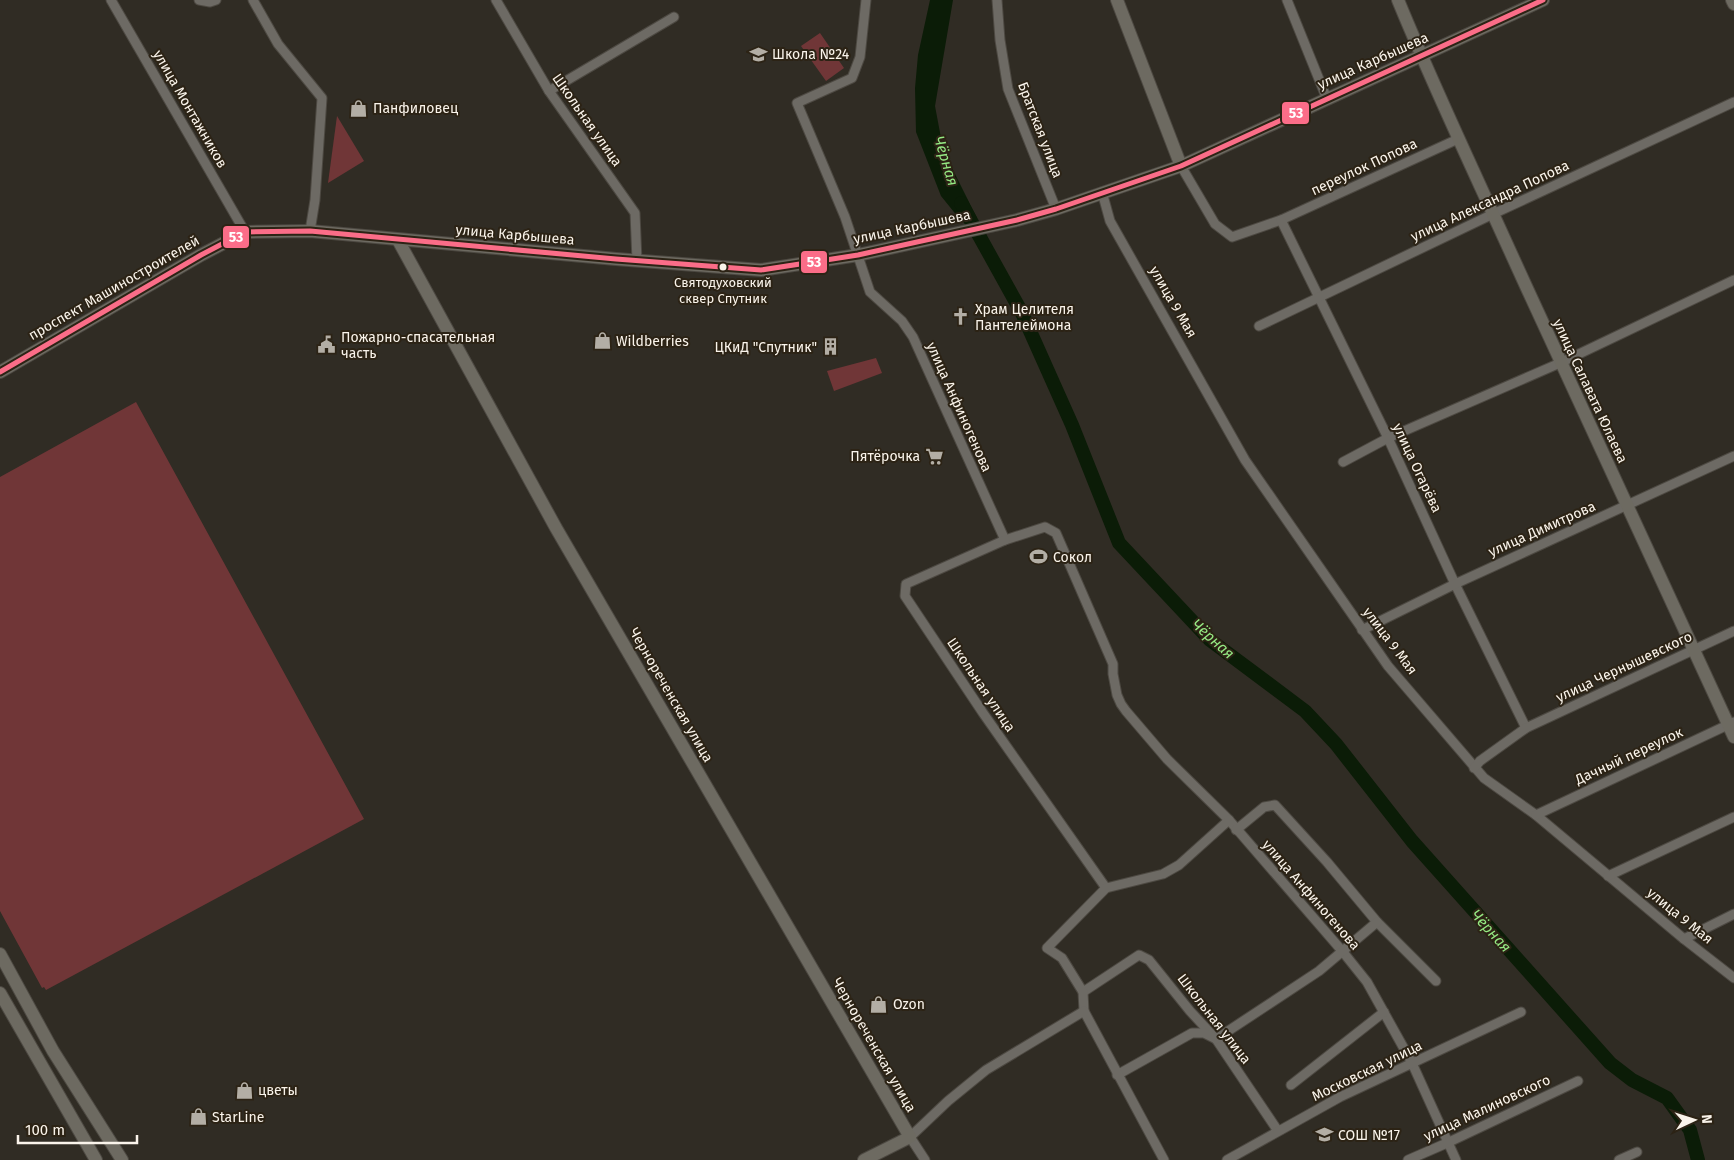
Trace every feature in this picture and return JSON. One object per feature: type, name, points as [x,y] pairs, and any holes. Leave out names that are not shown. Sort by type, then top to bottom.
[{"type":"main road","points":[[1117,0],[1180,166]]},
{"type":"main road","name":"улица Салавата Юлаева","points":[[1398,0],[1458,139],[1560,363],[1694,649],[1731,723],[1734,737]]},
{"type":"main road","name":"улица Карбышева","points":[[245,232],[310,231],[637,261],[761,270],[858,254],[1017,220],[1180,166],[1543,0]]},
{"type":"main road","points":[[1732,0],[1734,4]]},
{"type":"main road","name":"проспект Машиностроителей","points":[[0,372],[245,232]]},
{"type":"main road","name":"Чернореченская улица","points":[[398,240],[556,528],[910,1137]]},
{"type":"main road","points":[[0,954],[53,1051],[122,1160]]},
{"type":"main road","points":[[0,993],[96,1160]]},
{"type":"main road","points":[[864,1160],[910,1137]]},
{"type":"street","name":"улица Монтажников","points":[[111,0],[245,232]]},
{"type":"street","points":[[199,0],[210,2],[216,0]]},
{"type":"street","points":[[253,0],[278,44],[322,98],[315,200],[310,231]]},
{"type":"street","name":"Школьная улица","points":[[496,0],[549,91],[635,213],[637,261]]},
{"type":"street","name":"улица Анфиногенова","points":[[866,0],[860,57],[852,78],[797,103],[845,217],[870,292],[902,321],[915,342],[1005,540],[1045,527],[1056,533],[1113,664],[1109,671],[1121,704],[1167,759],[1228,820],[1367,982],[1412,1063],[1456,1160]]},
{"type":"street","name":"Братская улица","points":[[997,0],[1000,40],[1008,89],[1056,208]]},
{"type":"street","points":[[1287,0],[1327,99]]},
{"type":"street","points":[[549,91],[674,17]]},
{"type":"street","name":"улица Александра Попова","points":[[1259,326],[1734,102]]},
{"type":"street","name":"переулок Попова","points":[[1180,166],[1215,224],[1232,237],[1281,220],[1458,139]]},
{"type":"street","name":"улица 9 Мая","points":[[1102,192],[1110,221],[1245,460],[1388,666],[1484,778],[1536,815],[1684,939],[1734,978]]},
{"type":"street","name":"улица Огарёва","points":[[1281,220],[1388,438],[1455,584],[1526,728]]},
{"type":"street","points":[[1343,462],[1388,438],[1560,363],[1734,280]]},
{"type":"street","name":"улица Димитрова","points":[[1362,630],[1455,584],[1734,456]]},
{"type":"street","name":"Школьная улица","points":[[1005,540],[906,584],[905,596],[983,714],[1106,888]]},
{"type":"street","name":"улица Чернышевского","points":[[1474,768],[1480,761],[1526,728],[1734,631]]},
{"type":"street","name":"Дачный переулок","points":[[1536,815],[1731,723]]},
{"type":"street","points":[[1236,830],[1264,807],[1276,805],[1377,922],[1436,981]]},
{"type":"street","points":[[1608,876],[1734,817]]},
{"type":"street","points":[[1164,1160],[1084,1011],[1083,992],[1062,958],[1047,948],[1106,888],[1163,874],[1179,865],[1228,820]]},
{"type":"street","points":[[1684,939],[1734,914]]},
{"type":"street","points":[[1117,1075],[1192,1033],[1204,1033],[1216,1039],[1319,971],[1377,922]]},
{"type":"street","name":"Школьная улица","points":[[1083,992],[1139,955],[1149,960],[1190,1011],[1216,1039],[1278,1131]]},
{"type":"street","points":[[910,1137],[986,1070],[1084,1011]]},
{"type":"street","points":[[1190,1011],[1192,1033]]},
{"type":"street","points":[[1291,1085],[1384,1012]]},
{"type":"street","name":"Московская улица","points":[[1227,1160],[1340,1097],[1521,1012]]},
{"type":"street","name":"улица Малиновского","points":[[1408,1160],[1578,1081]]},
{"type":"street","name":"Чернореченская улица","points":[[910,1137],[925,1160]]},
{"type":"street","points":[[1619,1160],[1637,1152]]},
{"type":"shaded area","points":[[820,33],[844,68],[826,81],[801,46]]},
{"type":"shaded area","points":[[337,116],[364,161],[328,183]]},
{"type":"shaded area","points":[[876,358],[882,373],[834,391],[827,371]]},
{"type":"shaded area","points":[[136,402],[364,819],[46,990],[44,987],[42,988],[0,911],[0,477]]},
{"type":"water","points":[[930,0],[953,0],[935,106],[941,138],[952,168],[977,218],[962,222],[941,196],[916,132],[915,88],[918,55]]},
{"type":"waterway","name":"Чёрная","points":[[961,203],[1022,313],[1072,425],[1119,543],[1210,640],[1305,711],[1336,744],[1412,841],[1610,1063],[1632,1080],[1667,1098],[1690,1130],[1698,1160]]},
{"type":"transit line","name":"53","points":[[0,372],[201,255],[245,232],[310,231],[616,259],[761,270],[858,255],[1017,220],[1056,209],[1181,166],[1543,0]]},
{"type":"place","name":"Школа №24","points":[[758,54]]},
{"type":"place","name":"Панфиловец","points":[[359,108]]},
{"type":"place","name":"Святодуховский сквер Спутник","points":[[723,267]]},
{"type":"place","name":"Храм Целителя Пантелеймона","points":[[961,317]]},
{"type":"place","name":"Wildberries","points":[[602,341]]},
{"type":"place","name":"Пожарно-спасательная часть","points":[[327,345]]},
{"type":"place","name":"ЦКиД \"Спутник\"","points":[[831,347]]},
{"type":"place","name":"Пятёрочка","points":[[934,456]]},
{"type":"place","name":"Сокол","points":[[1039,557]]},
{"type":"place","name":"Ozon","points":[[879,1004]]},
{"type":"place","name":"цветы","points":[[244,1090]]},
{"type":"place","name":"StarLine","points":[[198,1117]]},
{"type":"place","name":"СОШ №17","points":[[1324,1135]]}]
